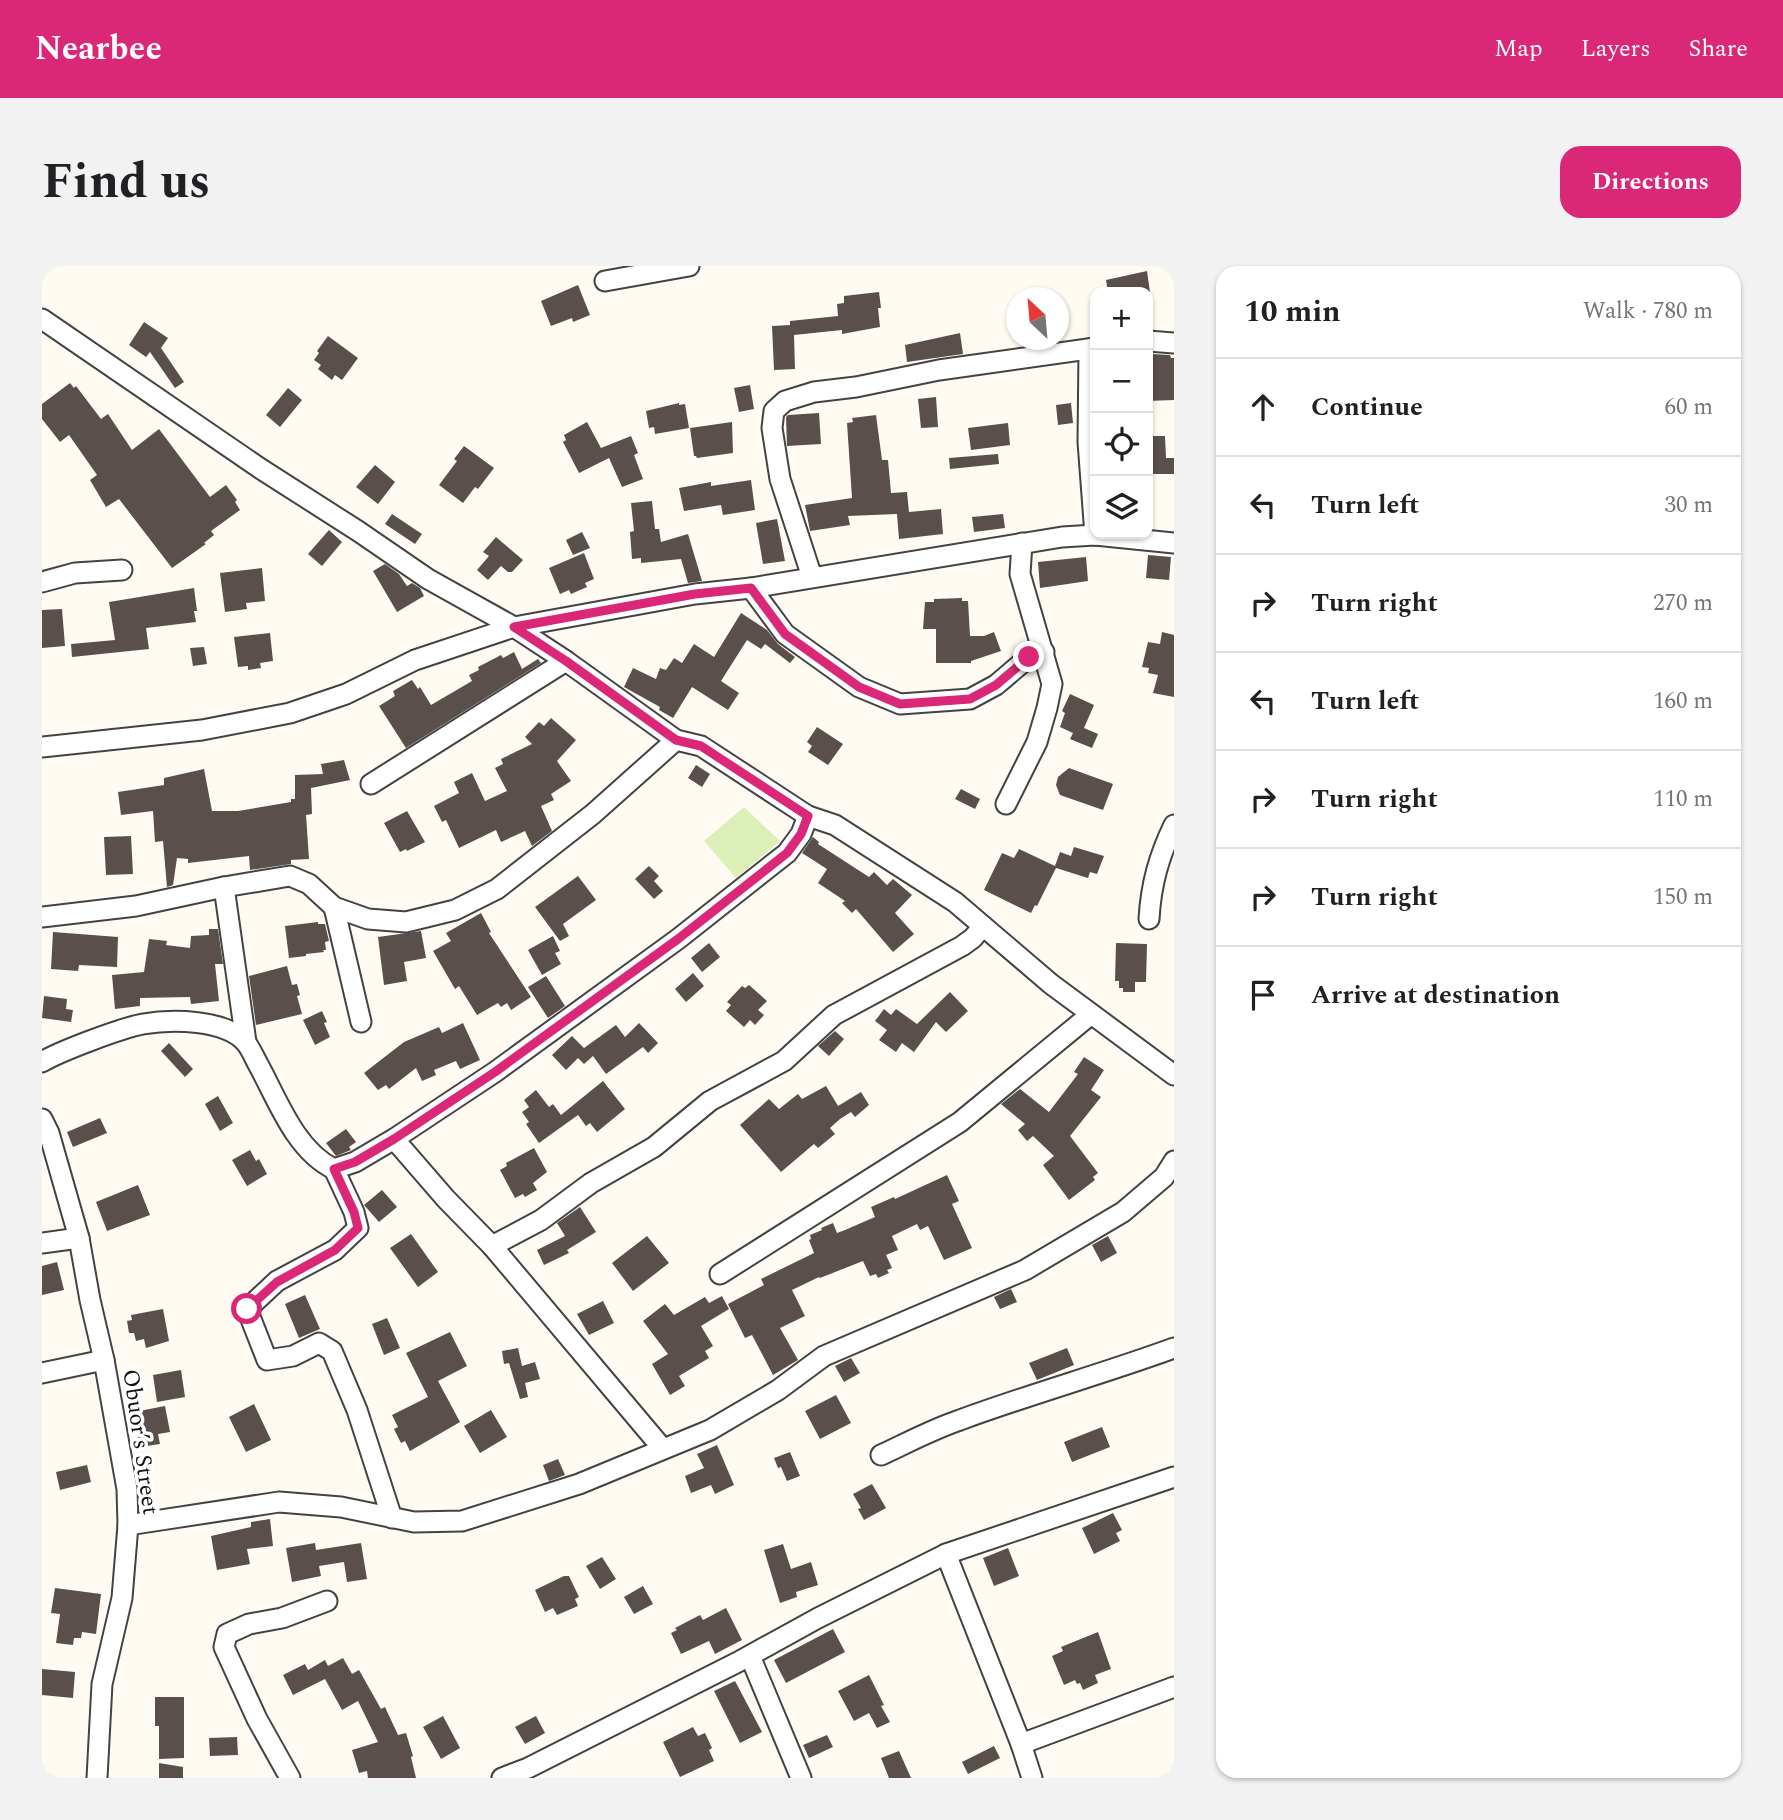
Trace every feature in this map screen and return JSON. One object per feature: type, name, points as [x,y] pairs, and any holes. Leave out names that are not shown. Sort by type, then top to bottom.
[{"type":"street","points":[[605,282],[689,266]]},
{"type":"street","points":[[42,319],[250,462],[428,579],[514,627],[566,661],[676,740],[701,746],[808,816],[835,825],[859,839],[955,902],[1090,1015],[1174,1075]]},
{"type":"street","points":[[1153,341],[1174,343]]},
{"type":"street","points":[[812,577],[780,479],[772,428],[774,411],[785,401],[814,392],[856,387],[939,370],[1090,348]]},
{"type":"street","points":[[1091,476],[1088,442],[1092,350]]},
{"type":"street","points":[[42,747],[202,730],[290,713],[346,694],[415,660],[514,627],[695,594],[751,588],[1021,543],[1090,536]]},
{"type":"street","points":[[1134,539],[1174,543]]},
{"type":"street","points":[[1006,804],[1037,742],[1052,684],[1020,574],[1021,543]]},
{"type":"street","points":[[42,582],[75,573],[122,570]]},
{"type":"street","points":[[751,588],[785,634],[859,687],[900,704],[970,699],[996,685],[1029,657],[1044,652]]},
{"type":"street","points":[[371,785],[566,661]]},
{"type":"street","points":[[42,917],[136,906],[290,876],[309,884],[334,907],[368,919],[406,922],[455,910],[497,889],[516,875],[593,814],[676,740]]},
{"type":"street","points":[[334,1169],[355,1162],[394,1139],[505,1064],[678,939],[787,853],[801,834],[808,816]]},
{"type":"street","points":[[1149,919],[1151,888],[1162,850],[1174,825]]},
{"type":"street","points":[[224,887],[246,1042],[298,1136],[325,1164],[334,1169],[354,1212],[358,1228],[335,1250],[277,1282],[247,1309],[267,1360],[293,1356],[319,1343],[332,1351],[357,1410],[392,1518]]},
{"type":"street","points":[[334,907],[361,1022]]},
{"type":"street","points":[[492,1246],[541,1220],[591,1183],[654,1147],[710,1101],[784,1061],[834,1015],[962,946],[983,926]]},
{"type":"street","points":[[720,1274],[960,1122],[1090,1015]]},
{"type":"street","points":[[42,1062],[142,1024],[172,1021],[208,1024],[230,1031],[246,1042]]},
{"type":"street","name":"Obuor’s Street","points":[[42,1119],[49,1133],[79,1238],[127,1489],[128,1525],[122,1598],[102,1684],[97,1778]]},
{"type":"street","points":[[394,1139],[446,1199],[492,1246],[663,1449]]},
{"type":"street","points":[[128,1525],[279,1502],[341,1507],[414,1522],[462,1521],[579,1484],[710,1430],[778,1390],[824,1356],[1025,1270],[1123,1212],[1164,1177],[1174,1161]]},
{"type":"street","points":[[42,1243],[79,1238]]},
{"type":"street","points":[[881,1455],[957,1420],[1174,1348]]},
{"type":"street","points":[[42,1373],[104,1360]]},
{"type":"street","points":[[502,1778],[528,1768],[750,1656],[818,1618],[946,1554],[1174,1477]]},
{"type":"street","points":[[946,1554],[1032,1778]]},
{"type":"street","points":[[290,1778],[257,1720],[224,1647],[227,1634],[249,1624],[282,1618],[327,1601]]},
{"type":"street","points":[[750,1656],[801,1778]]},
{"type":"street","points":[[1021,1744],[1174,1687]]},
{"type":"green space","points":[[744,807],[780,841],[736,878],[704,841]]},
{"type":"building","points":[[1147,271],[1149,287],[1107,287],[1106,280]]},
{"type":"building","points":[[578,285],[590,315],[573,322],[572,318],[551,326],[541,301]]},
{"type":"building","points":[[879,292],[880,327],[842,334],[842,330],[794,335],[795,369],[774,370],[772,326],[790,325],[790,321],[838,316],[837,304],[844,303],[844,296]]},
{"type":"building","points":[[144,322],[168,338],[161,348],[184,382],[175,388],[150,352],[146,357],[129,345]]},
{"type":"building","points":[[960,333],[963,354],[907,362],[905,345]]},
{"type":"building","points":[[328,336],[358,358],[342,380],[335,375],[332,380],[318,369],[321,365],[314,360]]},
{"type":"building","points":[[1153,354],[1170,355],[1174,358],[1174,400],[1153,401]]},
{"type":"building","points":[[70,383],[74,388],[76,386],[101,419],[108,414],[132,450],[159,429],[210,497],[226,485],[237,500],[235,502],[240,510],[211,531],[214,535],[204,543],[206,544],[172,568],[119,499],[106,507],[90,480],[97,475],[69,435],[60,442],[42,419],[42,404]]},
{"type":"building","points":[[750,385],[754,409],[739,412],[734,388]]},
{"type":"building","points":[[288,388],[302,400],[280,427],[266,415]]},
{"type":"building","points":[[936,397],[938,427],[921,428],[918,399]]},
{"type":"building","points":[[1071,403],[1073,423],[1058,425],[1056,405]]},
{"type":"building","points":[[685,404],[689,428],[655,434],[654,427],[649,428],[646,411]]},
{"type":"building","points":[[819,413],[821,444],[787,446],[786,417]]},
{"type":"building","points":[[876,415],[882,460],[888,460],[891,493],[907,492],[909,512],[941,509],[943,534],[899,539],[897,514],[848,516],[850,525],[810,531],[805,505],[852,498],[847,423],[853,422],[852,418]]},
{"type":"building","points":[[587,422],[601,448],[631,436],[638,453],[634,455],[643,479],[622,487],[609,458],[579,473],[563,442],[566,440],[564,435]]},
{"type":"building","points":[[732,422],[733,453],[697,458],[694,456],[690,428]]},
{"type":"building","points":[[1008,423],[1010,445],[971,450],[968,428]]},
{"type":"building","points":[[1153,436],[1165,436],[1166,458],[1174,458],[1174,474],[1153,474]]},
{"type":"building","points":[[464,446],[494,468],[463,503],[439,485],[457,461],[454,459]]},
{"type":"building","points":[[998,454],[999,464],[950,469],[949,458]]},
{"type":"building","points":[[375,465],[395,482],[378,504],[356,487]]},
{"type":"building","points":[[751,480],[755,510],[723,515],[721,505],[684,511],[679,488],[711,482],[711,486]]},
{"type":"building","points":[[652,501],[655,529],[659,529],[661,542],[688,534],[702,581],[688,583],[681,559],[641,563],[641,558],[632,559],[630,532],[634,531],[631,503]]},
{"type":"building","points":[[392,514],[422,534],[415,544],[385,524]]},
{"type":"building","points":[[1003,514],[1005,528],[974,532],[972,517]]},
{"type":"building","points":[[777,519],[785,561],[763,564],[756,523]]},
{"type":"building","points":[[329,530],[342,542],[322,566],[308,554]]},
{"type":"building","points":[[582,532],[590,548],[573,555],[566,540]]},
{"type":"building","points":[[496,537],[523,560],[512,572],[501,566],[488,580],[477,570],[489,556],[483,552]]},
{"type":"building","points":[[584,553],[594,579],[585,583],[587,587],[571,594],[569,590],[560,594],[549,568]]},
{"type":"building","points":[[1148,555],[1171,557],[1169,580],[1146,578]]},
{"type":"building","points":[[1086,557],[1088,581],[1040,588],[1038,562]]},
{"type":"building","points":[[385,564],[399,574],[407,586],[412,583],[420,588],[424,596],[397,612],[373,571]]},
{"type":"building","points":[[262,568],[265,601],[246,603],[247,609],[225,612],[220,573]]},
{"type":"building","points":[[194,588],[196,622],[146,628],[149,649],[72,657],[71,644],[115,640],[109,602]]},
{"type":"building","points":[[962,598],[962,601],[968,601],[970,636],[984,636],[994,632],[1001,651],[971,663],[936,663],[936,629],[923,629],[925,602]]},
{"type":"building","points":[[62,609],[65,646],[42,648],[42,610]]},
{"type":"building","points":[[741,613],[767,630],[778,644],[795,657],[790,663],[765,644],[761,649],[747,640],[721,681],[739,693],[728,710],[692,687],[673,718],[659,710],[660,707],[624,687],[633,668],[656,679],[660,668],[666,670],[674,658],[682,663],[694,644],[714,657]]},
{"type":"building","points":[[1162,632],[1174,635],[1174,697],[1153,693],[1158,675],[1148,673],[1149,668],[1142,667],[1148,642],[1160,644]]},
{"type":"building","points":[[270,633],[273,661],[260,663],[261,668],[248,670],[248,666],[238,667],[234,637]]},
{"type":"building","points":[[204,647],[207,664],[193,666],[190,648]]},
{"type":"building","points":[[514,652],[522,669],[538,659],[541,663],[406,748],[379,706],[395,696],[393,691],[412,680],[418,689],[420,687],[431,705],[472,681],[469,675],[479,670],[478,667],[501,655],[503,658]]},
{"type":"building","points":[[1070,694],[1094,705],[1084,728],[1098,734],[1092,748],[1070,739],[1073,733],[1060,727],[1065,713],[1062,711]]},
{"type":"building","points":[[551,718],[576,740],[557,761],[571,781],[551,794],[554,800],[541,806],[552,831],[532,846],[525,831],[501,842],[496,830],[459,848],[446,820],[442,822],[434,806],[459,793],[454,782],[472,773],[485,801],[507,791],[495,768],[503,764],[501,759],[532,744],[525,737],[539,722],[544,726]]},
{"type":"building","points":[[817,727],[843,744],[828,765],[808,752],[812,746],[807,742]]},
{"type":"building","points":[[344,760],[350,780],[311,788],[312,814],[306,815],[309,859],[291,860],[291,864],[250,870],[249,856],[188,863],[188,859],[177,858],[173,885],[167,887],[163,841],[155,842],[153,811],[121,815],[118,792],[164,785],[164,778],[204,769],[212,811],[238,811],[291,802],[291,799],[295,799],[295,775],[323,774],[321,764]]},
{"type":"building","points":[[696,765],[710,774],[702,787],[688,778]]},
{"type":"building","points":[[1069,768],[1113,784],[1103,810],[1060,795],[1056,785],[1058,777]]},
{"type":"building","points":[[961,789],[980,799],[975,809],[955,799]]},
{"type":"building","points":[[407,811],[425,842],[400,852],[384,823]]},
{"type":"building","points":[[131,836],[133,874],[106,875],[104,837]]},
{"type":"building","points":[[813,837],[818,844],[869,877],[874,872],[887,885],[893,879],[912,895],[895,913],[914,934],[893,952],[856,909],[852,913],[842,903],[845,901],[818,883],[827,869],[802,853]]},
{"type":"building","points":[[1074,847],[1104,856],[1097,874],[1090,872],[1088,878],[1056,868],[1031,913],[984,890],[1002,853],[1014,858],[1019,849],[1055,866],[1060,852],[1071,856]]},
{"type":"building","points":[[649,866],[659,876],[654,881],[663,891],[654,899],[635,879]]},
{"type":"building","points":[[578,876],[596,900],[563,924],[569,936],[560,941],[535,907]]},
{"type":"building","points":[[481,913],[491,932],[489,933],[531,997],[511,1010],[507,1003],[501,1007],[498,1003],[477,1015],[459,986],[455,989],[433,951],[451,941],[446,933]]},
{"type":"building","points":[[318,922],[325,924],[329,941],[325,942],[326,950],[289,958],[285,926]]},
{"type":"building","points":[[209,929],[218,929],[223,964],[215,964],[219,1001],[191,1004],[190,997],[140,998],[140,1006],[115,1009],[112,975],[144,972],[149,939],[167,941],[166,945],[190,948],[191,936],[209,935]]},
{"type":"building","points":[[421,931],[426,958],[404,962],[407,981],[384,985],[378,937]]},
{"type":"building","points":[[53,932],[118,937],[117,967],[79,965],[78,971],[51,969]]},
{"type":"building","points":[[553,936],[560,951],[555,953],[561,964],[542,975],[528,950]]},
{"type":"building","points":[[709,943],[720,957],[702,972],[691,958]]},
{"type":"building","points":[[1116,943],[1147,944],[1146,982],[1135,982],[1135,992],[1123,992],[1123,988],[1119,988],[1119,981],[1115,981]]},
{"type":"building","points":[[287,966],[292,985],[297,984],[302,1014],[256,1025],[249,976]]},
{"type":"building","points":[[693,973],[704,986],[686,1002],[675,989]]},
{"type":"building","points":[[546,976],[565,1006],[548,1018],[528,987]]},
{"type":"building","points":[[749,985],[767,1001],[758,1010],[764,1015],[755,1025],[750,1020],[744,1027],[726,1011],[731,1005],[727,1002],[742,986],[745,988]]},
{"type":"building","points":[[950,992],[968,1011],[946,1032],[936,1022],[914,1052],[902,1043],[896,1052],[879,1040],[887,1030],[875,1021],[884,1009],[891,1015],[896,1009],[917,1024]]},
{"type":"building","points":[[44,996],[67,999],[66,1009],[73,1010],[71,1022],[42,1018]]},
{"type":"building","points":[[322,1011],[330,1037],[315,1045],[303,1020]]},
{"type":"building","points":[[463,1023],[480,1060],[460,1069],[456,1061],[434,1070],[436,1075],[422,1081],[416,1068],[389,1089],[386,1085],[378,1090],[364,1073],[404,1042],[439,1027],[442,1033]]},
{"type":"building","points":[[639,1023],[658,1043],[648,1053],[643,1047],[606,1074],[593,1056],[584,1064],[578,1058],[566,1070],[552,1055],[572,1036],[584,1048],[616,1025],[625,1037]]},
{"type":"building","points":[[835,1031],[844,1039],[829,1056],[818,1046]]},
{"type":"building","points":[[169,1043],[193,1069],[185,1077],[161,1051]]},
{"type":"building","points":[[1084,1057],[1104,1070],[1091,1090],[1101,1097],[1070,1136],[1098,1173],[1093,1177],[1095,1180],[1069,1200],[1043,1165],[1054,1156],[1033,1136],[1027,1141],[1018,1130],[1025,1124],[1001,1104],[1020,1089],[1049,1112],[1078,1074],[1074,1072]]},
{"type":"building","points":[[603,1081],[625,1109],[597,1132],[590,1123],[586,1126],[578,1115],[539,1143],[526,1124],[529,1122],[522,1112],[529,1107],[524,1100],[536,1090],[549,1107],[553,1104],[561,1115]]},
{"type":"building","points":[[826,1086],[838,1106],[861,1092],[869,1105],[855,1117],[851,1112],[840,1119],[830,1128],[835,1134],[818,1148],[814,1144],[781,1172],[740,1125],[769,1099],[779,1109],[798,1094],[802,1099]]},
{"type":"building","points":[[218,1096],[233,1123],[220,1131],[205,1104]]},
{"type":"building","points":[[100,1118],[107,1133],[73,1147],[67,1132]]},
{"type":"building","points":[[346,1129],[356,1142],[349,1147],[351,1150],[336,1156],[326,1143]]},
{"type":"building","points":[[534,1148],[547,1172],[533,1183],[537,1190],[525,1197],[523,1194],[515,1198],[500,1170],[507,1166],[506,1163]]},
{"type":"building","points":[[250,1150],[256,1161],[259,1159],[267,1174],[247,1186],[232,1160]]},
{"type":"building","points":[[947,1175],[959,1201],[952,1204],[972,1248],[944,1260],[928,1226],[920,1230],[917,1224],[892,1236],[898,1250],[886,1255],[892,1268],[887,1270],[889,1273],[878,1278],[876,1274],[870,1276],[863,1261],[792,1290],[805,1316],[780,1328],[798,1360],[773,1375],[752,1335],[745,1338],[728,1304],[764,1285],[761,1279],[814,1253],[810,1235],[822,1230],[821,1228],[833,1223],[837,1233],[845,1230],[875,1217],[871,1207]]},
{"type":"building","points":[[138,1185],[150,1215],[107,1231],[96,1202]]},
{"type":"building","points":[[382,1190],[397,1207],[379,1222],[364,1205]]},
{"type":"building","points":[[580,1207],[596,1232],[567,1250],[569,1253],[544,1265],[537,1250],[565,1236],[557,1223]]},
{"type":"building","points":[[411,1234],[438,1272],[418,1287],[390,1248]]},
{"type":"building","points":[[647,1236],[669,1263],[633,1291],[612,1263]]},
{"type":"building","points":[[1108,1236],[1117,1253],[1101,1262],[1092,1245]]},
{"type":"building","points":[[57,1262],[64,1290],[42,1295],[42,1266]]},
{"type":"building","points":[[1011,1289],[1017,1302],[1000,1309],[994,1297]]},
{"type":"building","points":[[305,1295],[320,1329],[299,1338],[285,1304]]},
{"type":"building","points":[[722,1296],[729,1309],[701,1326],[713,1346],[705,1351],[709,1358],[679,1376],[685,1386],[670,1395],[652,1364],[668,1354],[643,1321],[665,1304],[674,1315],[705,1297],[709,1303]]},
{"type":"building","points":[[603,1301],[614,1323],[589,1335],[577,1314]]},
{"type":"building","points":[[163,1309],[169,1341],[146,1348],[144,1339],[136,1341],[134,1333],[129,1333],[127,1321],[132,1320],[131,1315]]},
{"type":"building","points":[[387,1318],[400,1348],[384,1355],[372,1324]]},
{"type":"building","points":[[450,1332],[467,1366],[438,1381],[460,1422],[410,1451],[405,1441],[401,1443],[394,1429],[398,1427],[392,1415],[428,1397],[406,1353]]},
{"type":"building","points":[[518,1348],[522,1366],[535,1362],[540,1379],[525,1383],[528,1397],[520,1399],[509,1363],[504,1364],[502,1351]]},
{"type":"building","points":[[1067,1348],[1074,1365],[1037,1380],[1029,1363]]},
{"type":"building","points":[[851,1358],[860,1373],[844,1382],[835,1366]]},
{"type":"building","points":[[181,1370],[185,1397],[157,1402],[153,1375]]},
{"type":"building","points":[[836,1395],[851,1423],[820,1439],[805,1411]]},
{"type":"building","points":[[254,1404],[271,1440],[246,1452],[229,1417]]},
{"type":"building","points":[[165,1406],[170,1432],[158,1434],[160,1444],[140,1447],[134,1412]]},
{"type":"building","points":[[491,1410],[507,1437],[480,1453],[464,1426]]},
{"type":"building","points":[[1102,1427],[1110,1447],[1072,1462],[1064,1442]]},
{"type":"building","points":[[717,1445],[734,1485],[715,1494],[711,1485],[691,1493],[685,1476],[704,1468],[697,1454]]},
{"type":"building","points":[[790,1452],[800,1476],[787,1481],[774,1458]]},
{"type":"building","points":[[558,1459],[565,1475],[549,1481],[543,1465]]},
{"type":"building","points":[[87,1465],[91,1482],[60,1490],[56,1472]]},
{"type":"building","points":[[872,1484],[886,1508],[864,1520],[853,1494]]},
{"type":"building","points":[[1113,1513],[1122,1530],[1116,1533],[1120,1541],[1094,1554],[1082,1528]]},
{"type":"building","points":[[270,1519],[273,1546],[247,1549],[250,1564],[217,1570],[211,1536],[251,1527],[251,1522]]},
{"type":"building","points":[[315,1543],[316,1550],[361,1543],[367,1579],[347,1582],[344,1562],[319,1566],[321,1576],[292,1582],[286,1548]]},
{"type":"building","points":[[783,1544],[791,1569],[811,1562],[818,1585],[796,1592],[797,1597],[780,1603],[764,1550]]},
{"type":"building","points":[[1008,1548],[1019,1576],[994,1586],[983,1558]]},
{"type":"building","points":[[602,1557],[616,1579],[600,1589],[586,1566]]},
{"type":"building","points":[[569,1576],[579,1597],[575,1599],[578,1606],[557,1615],[553,1608],[545,1612],[535,1590]]},
{"type":"building","points":[[643,1586],[653,1604],[634,1614],[624,1597]]},
{"type":"building","points":[[55,1588],[101,1594],[96,1634],[82,1632],[81,1638],[74,1638],[73,1645],[56,1643],[60,1614],[51,1613]]},
{"type":"building","points":[[726,1608],[742,1640],[715,1654],[709,1641],[681,1654],[671,1633],[677,1630],[675,1628],[700,1615],[703,1620]]},
{"type":"building","points":[[833,1629],[845,1652],[786,1683],[774,1660]]},
{"type":"building","points":[[1098,1632],[1111,1669],[1095,1675],[1098,1683],[1083,1690],[1075,1680],[1064,1685],[1052,1656],[1063,1651],[1061,1647]]},
{"type":"building","points":[[343,1658],[352,1674],[359,1670],[381,1709],[385,1707],[398,1735],[406,1733],[416,1778],[368,1778],[367,1771],[359,1773],[352,1750],[378,1742],[358,1701],[342,1710],[325,1679],[293,1695],[283,1675],[305,1664],[308,1670],[325,1660],[328,1666]]},
{"type":"building","points":[[42,1669],[75,1672],[73,1698],[42,1695]]},
{"type":"building","points":[[869,1675],[890,1722],[877,1728],[869,1713],[854,1721],[838,1691]]},
{"type":"building","points":[[735,1681],[762,1732],[740,1743],[714,1691]]},
{"type":"building","points":[[155,1697],[184,1697],[184,1758],[159,1759],[159,1726],[155,1726]]},
{"type":"building","points":[[443,1716],[460,1748],[441,1759],[423,1727]]},
{"type":"building","points":[[536,1716],[545,1733],[525,1744],[515,1727]]},
{"type":"building","points":[[693,1727],[698,1736],[705,1733],[714,1761],[680,1777],[663,1742]]},
{"type":"building","points":[[827,1735],[833,1747],[809,1758],[803,1745]]},
{"type":"building","points":[[237,1737],[238,1755],[210,1756],[209,1738]]},
{"type":"building","points":[[994,1746],[1000,1758],[968,1774],[962,1762]]},
{"type":"building","points":[[899,1751],[911,1778],[889,1778],[881,1758]]},
{"type":"building","points":[[159,1763],[183,1767],[183,1778],[159,1778]]},
{"type":"route","points":[[247,1309],[277,1282],[335,1250],[358,1228],[354,1212],[334,1169],[355,1162],[394,1139],[495,1072],[678,939],[787,853],[801,834],[808,816],[701,746],[676,740],[514,627],[695,594],[751,588],[785,634],[859,687],[900,704],[970,699],[996,685],[1029,657]]}]
